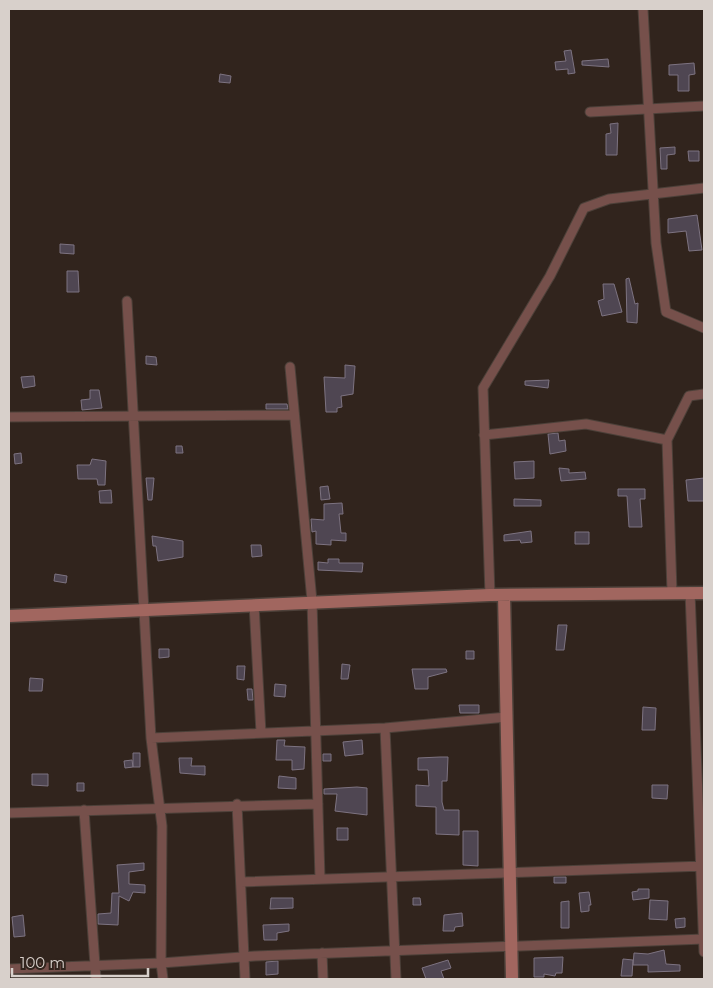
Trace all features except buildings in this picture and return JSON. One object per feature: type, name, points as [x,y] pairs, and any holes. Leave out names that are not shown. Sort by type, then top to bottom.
[{"type":"main road","points":[[9,616],[312,601],[490,595],[704,593]]},
{"type":"main road","points":[[504,595],[512,979]]},
{"type":"street","points":[[643,9],[656,242],[666,312],[704,328]]},
{"type":"street","points":[[590,112],[704,106]]},
{"type":"street","points":[[490,595],[483,388],[550,276],[584,208],[609,200],[704,188]]},
{"type":"street","points":[[127,301],[151,738],[162,826],[161,963],[163,979]]},
{"type":"street","points":[[290,366],[312,601],[320,879]]},
{"type":"street","points":[[672,592],[667,440],[689,396],[704,394]]},
{"type":"street","points":[[9,417],[294,415]]},
{"type":"street","points":[[484,434],[586,424],[667,440]]},
{"type":"street","points":[[690,592],[699,715],[704,952]]},
{"type":"street","points":[[254,604],[262,733]]},
{"type":"street","points":[[151,738],[385,728],[508,717]]},
{"type":"street","points":[[385,728],[396,979]]},
{"type":"street","points":[[9,812],[237,804],[318,804]]},
{"type":"street","points":[[237,804],[245,979]]},
{"type":"street","points":[[84,810],[96,979]]},
{"type":"street","points":[[241,882],[703,866]]},
{"type":"street","points":[[9,969],[161,963],[322,953],[704,939]]},
{"type":"street","points":[[322,953],[323,979]]}]
